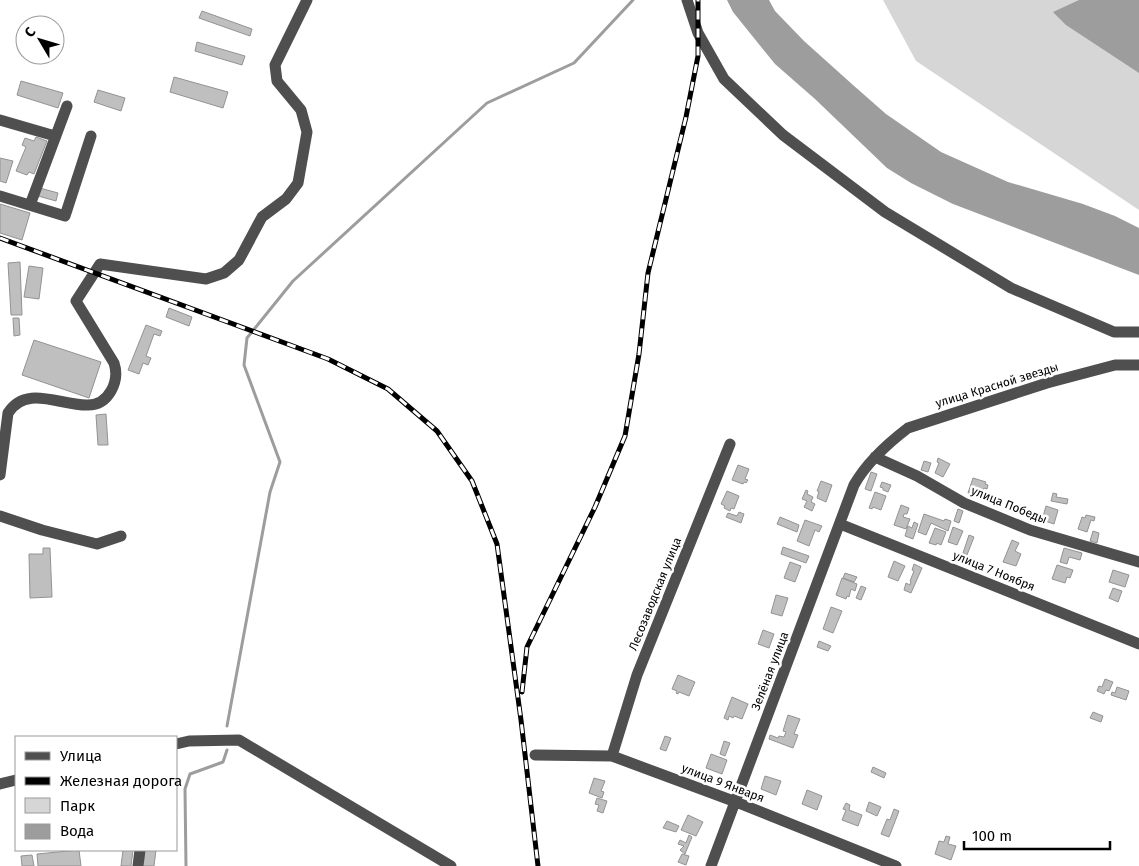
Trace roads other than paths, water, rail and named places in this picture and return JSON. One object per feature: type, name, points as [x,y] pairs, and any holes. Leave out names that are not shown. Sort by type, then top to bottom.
[{"type":"street","points":[[0,475],[8,413],[12,407],[27,399],[40,398],[88,406],[103,400],[111,391],[117,372],[114,363],[76,301],[100,264],[206,279],[224,273],[239,260],[262,217],[286,199],[298,183],[307,132],[301,110],[277,81],[275,65],[307,0]]},
{"type":"street","points":[[687,0],[698,33],[724,79],[783,135],[885,212],[1011,288],[1114,332],[1139,332]]},
{"type":"street","points":[[30,205],[67,106]]},
{"type":"street","points":[[0,120],[56,136]]},
{"type":"street","points":[[0,196],[65,216],[91,136]]},
{"type":"street","name":"улица Красной звезды","points":[[854,485],[861,472],[891,441],[908,428],[1047,383],[1115,365],[1139,366]]},
{"type":"street","name":"Лесозаводская улица","points":[[612,756],[637,675],[730,444]]},
{"type":"street","name":"улица Победы","points":[[876,458],[917,476],[964,503],[1030,530],[1139,562]]},
{"type":"street","name":"Зелёная улица","points":[[711,866],[854,485]]},
{"type":"street","points":[[0,516],[42,530],[97,544],[121,536]]},
{"type":"street","name":"улица 7 Ноября","points":[[840,524],[1139,644]]},
{"type":"street","points":[[178,744],[189,741],[239,740],[451,866]]},
{"type":"street","name":"улица 9 Января","points":[[535,755],[612,756],[736,802],[896,866]]},
{"type":"street","points":[[0,784],[15,780]]},
{"type":"street","points":[[138,866],[140,851]]},
{"type":"water","points":[[727,0],[769,0],[775,11],[804,41],[853,85],[886,114],[941,152],[1008,182],[1083,204],[1115,216],[1139,228],[1139,275],[953,204],[911,183],[887,168],[815,99],[775,64],[733,12]]},
{"type":"water","points":[[1079,0],[1139,0],[1139,73],[1066,25],[1053,12]]},
{"type":"waterway","points":[[227,726],[270,492],[280,462],[244,365],[247,338],[293,281],[487,103],[574,63],[633,0]]},
{"type":"waterway","points":[[186,866],[185,789],[190,774],[223,762],[227,750]]},
{"type":"railway","points":[[522,692],[527,647],[595,507],[625,436],[639,354],[648,273],[686,117],[698,56],[698,0]]},
{"type":"railway","points":[[0,238],[328,359],[388,389],[437,431],[472,481],[497,544],[521,720],[538,866]]}]
